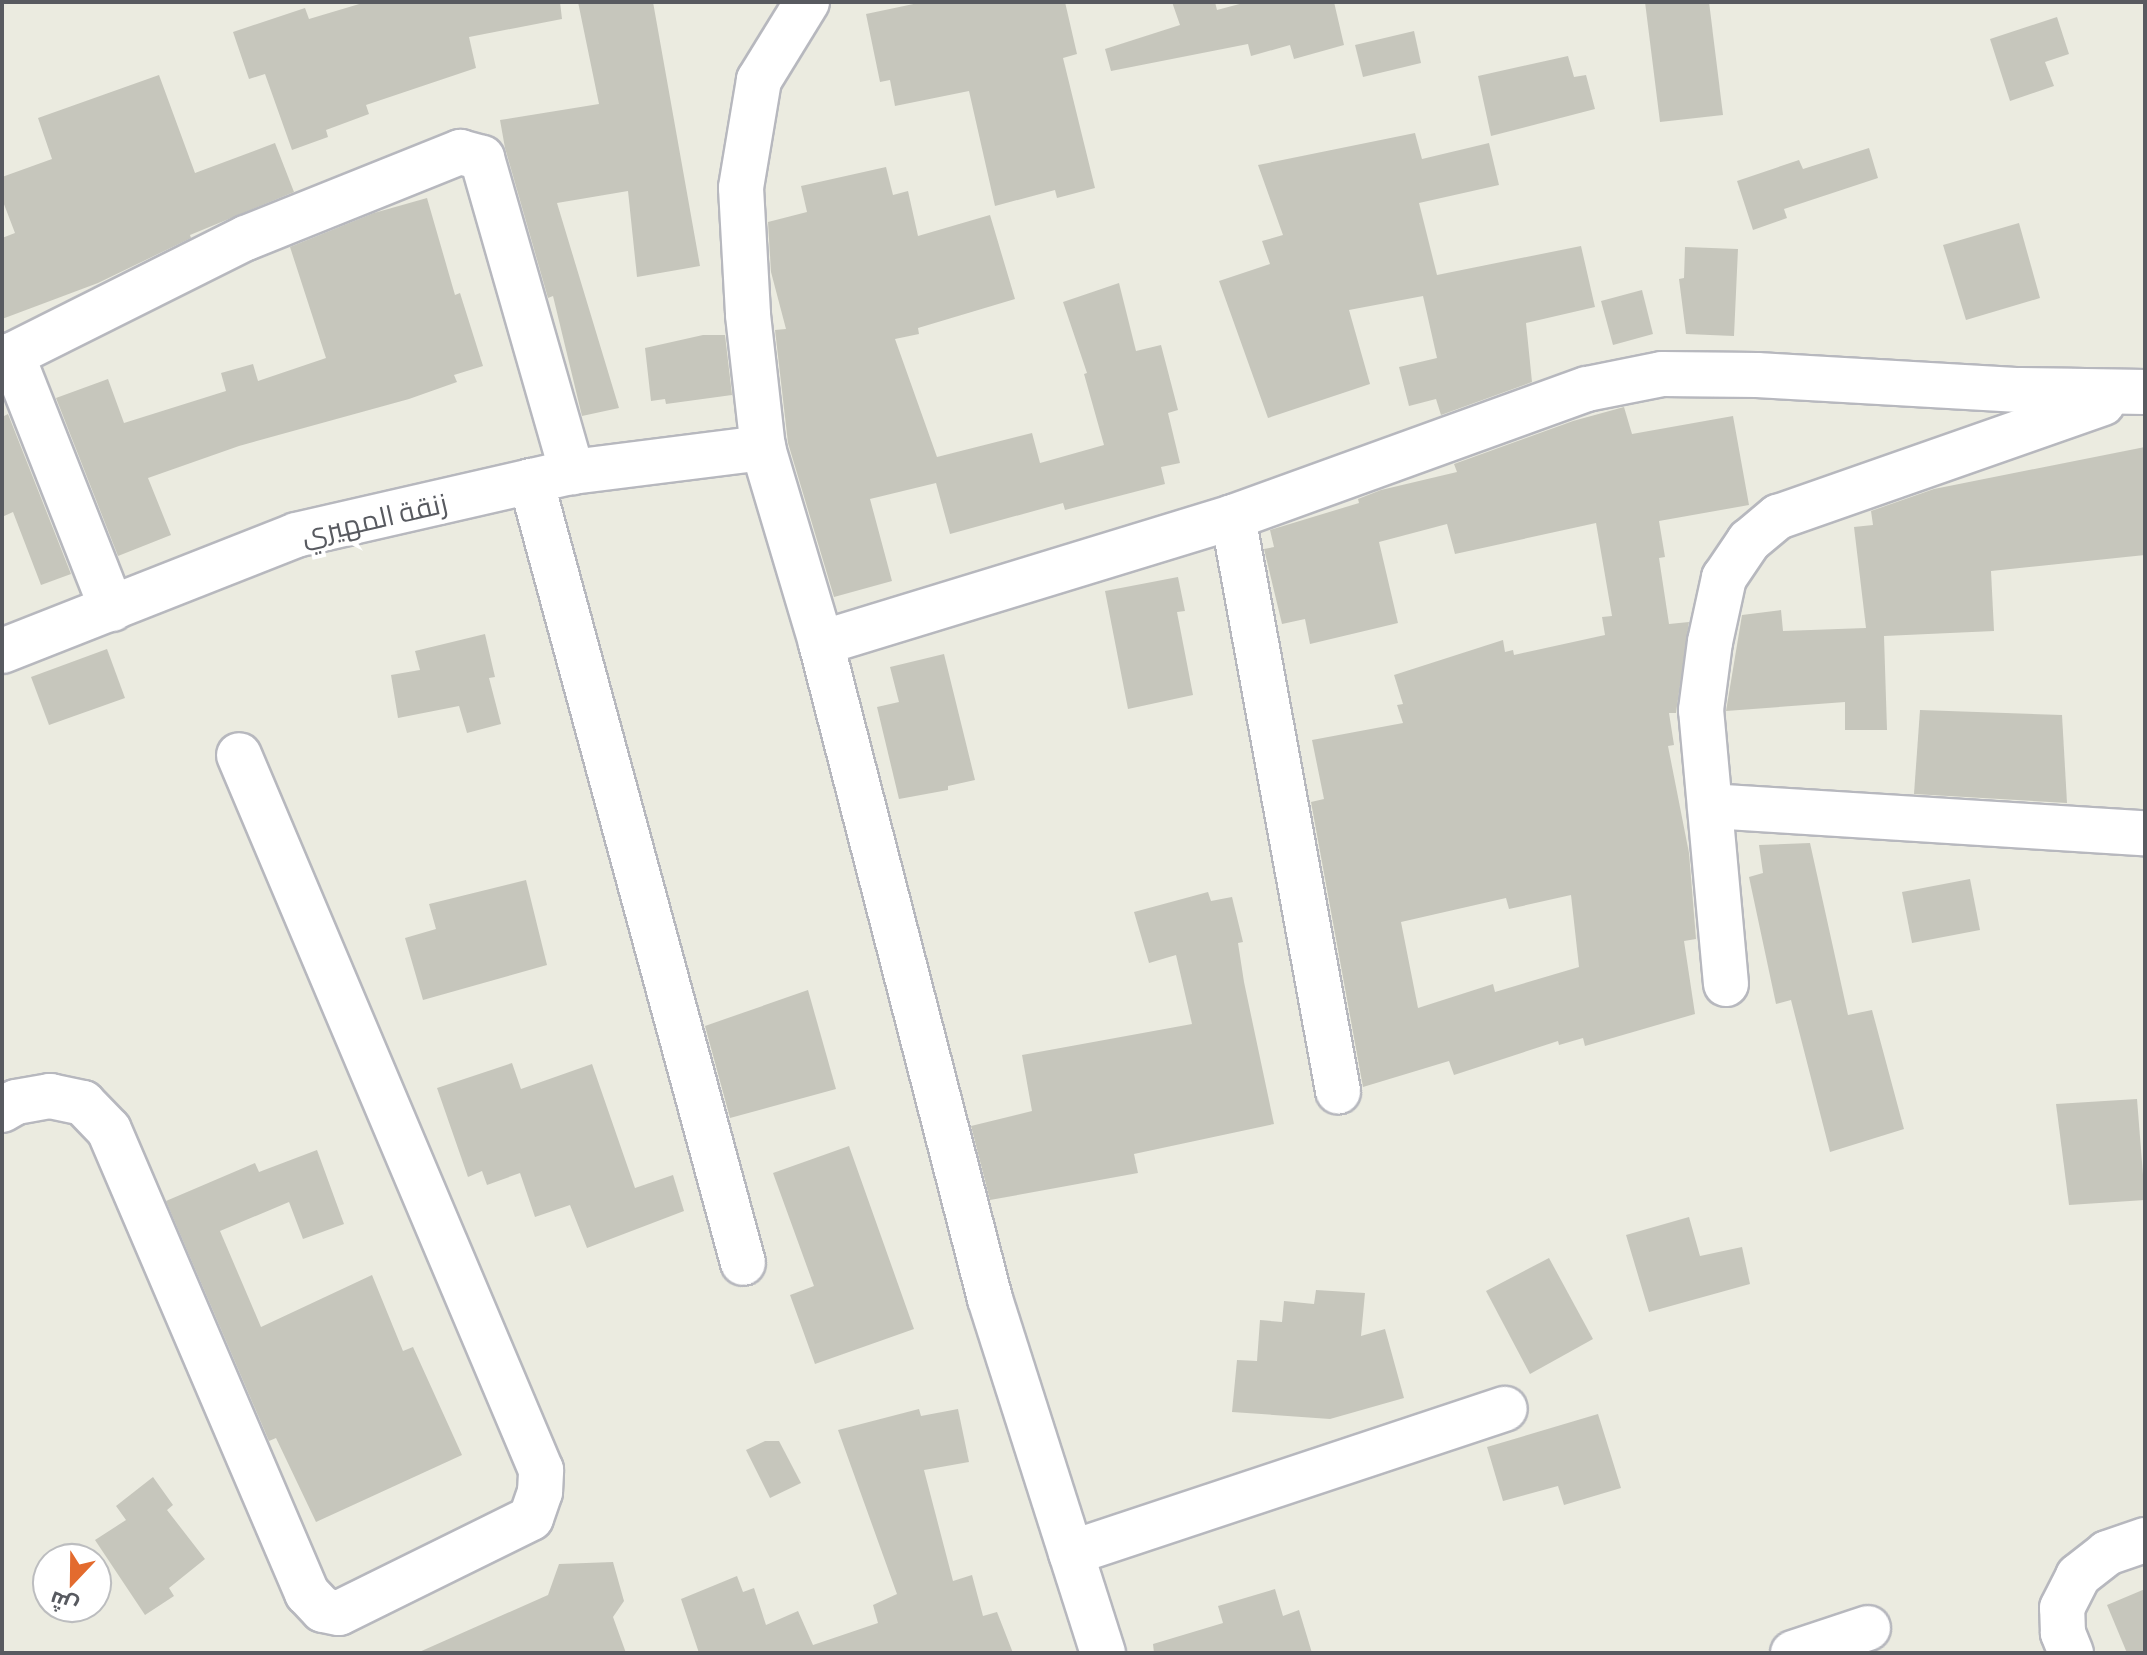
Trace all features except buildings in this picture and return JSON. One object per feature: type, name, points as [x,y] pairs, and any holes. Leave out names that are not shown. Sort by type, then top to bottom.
[{"type":"street","points":[[807,2],[759,80],[741,188],[748,315],[763,448],[821,643],[990,1299],[1103,1653]]},
{"type":"street","points":[[112,609],[7,358],[246,238],[460,152],[482,158],[552,477],[743,1263]]},
{"type":"street","points":[[821,643],[1233,517],[1587,389],[1662,374],[1757,375],[2137,393]]},
{"type":"street","points":[[1726,984],[1701,710],[1710,642],[1724,578],[1749,541],[1778,517],[2137,393]]},
{"type":"street","name":"زنقة المهيري","points":[[2,651],[296,535],[552,477],[763,448]]},
{"type":"street","points":[[1233,517],[1338,1091]]},
{"type":"street","points":[[2,1110],[16,1102],[50,1096],[83,1103],[109,1130],[307,1593],[323,1610],[339,1613],[531,1518],[540,1492],[541,1470],[239,755]]},
{"type":"street","points":[[1710,806],[2145,833]]},
{"type":"street","points":[[1071,1553],[1505,1409]]},
{"type":"street","points":[[2071,1653],[2063,1633],[2062,1608],[2078,1576],[2107,1553],[2145,1540]]},
{"type":"street","points":[[1793,1653],[1868,1628]]}]
